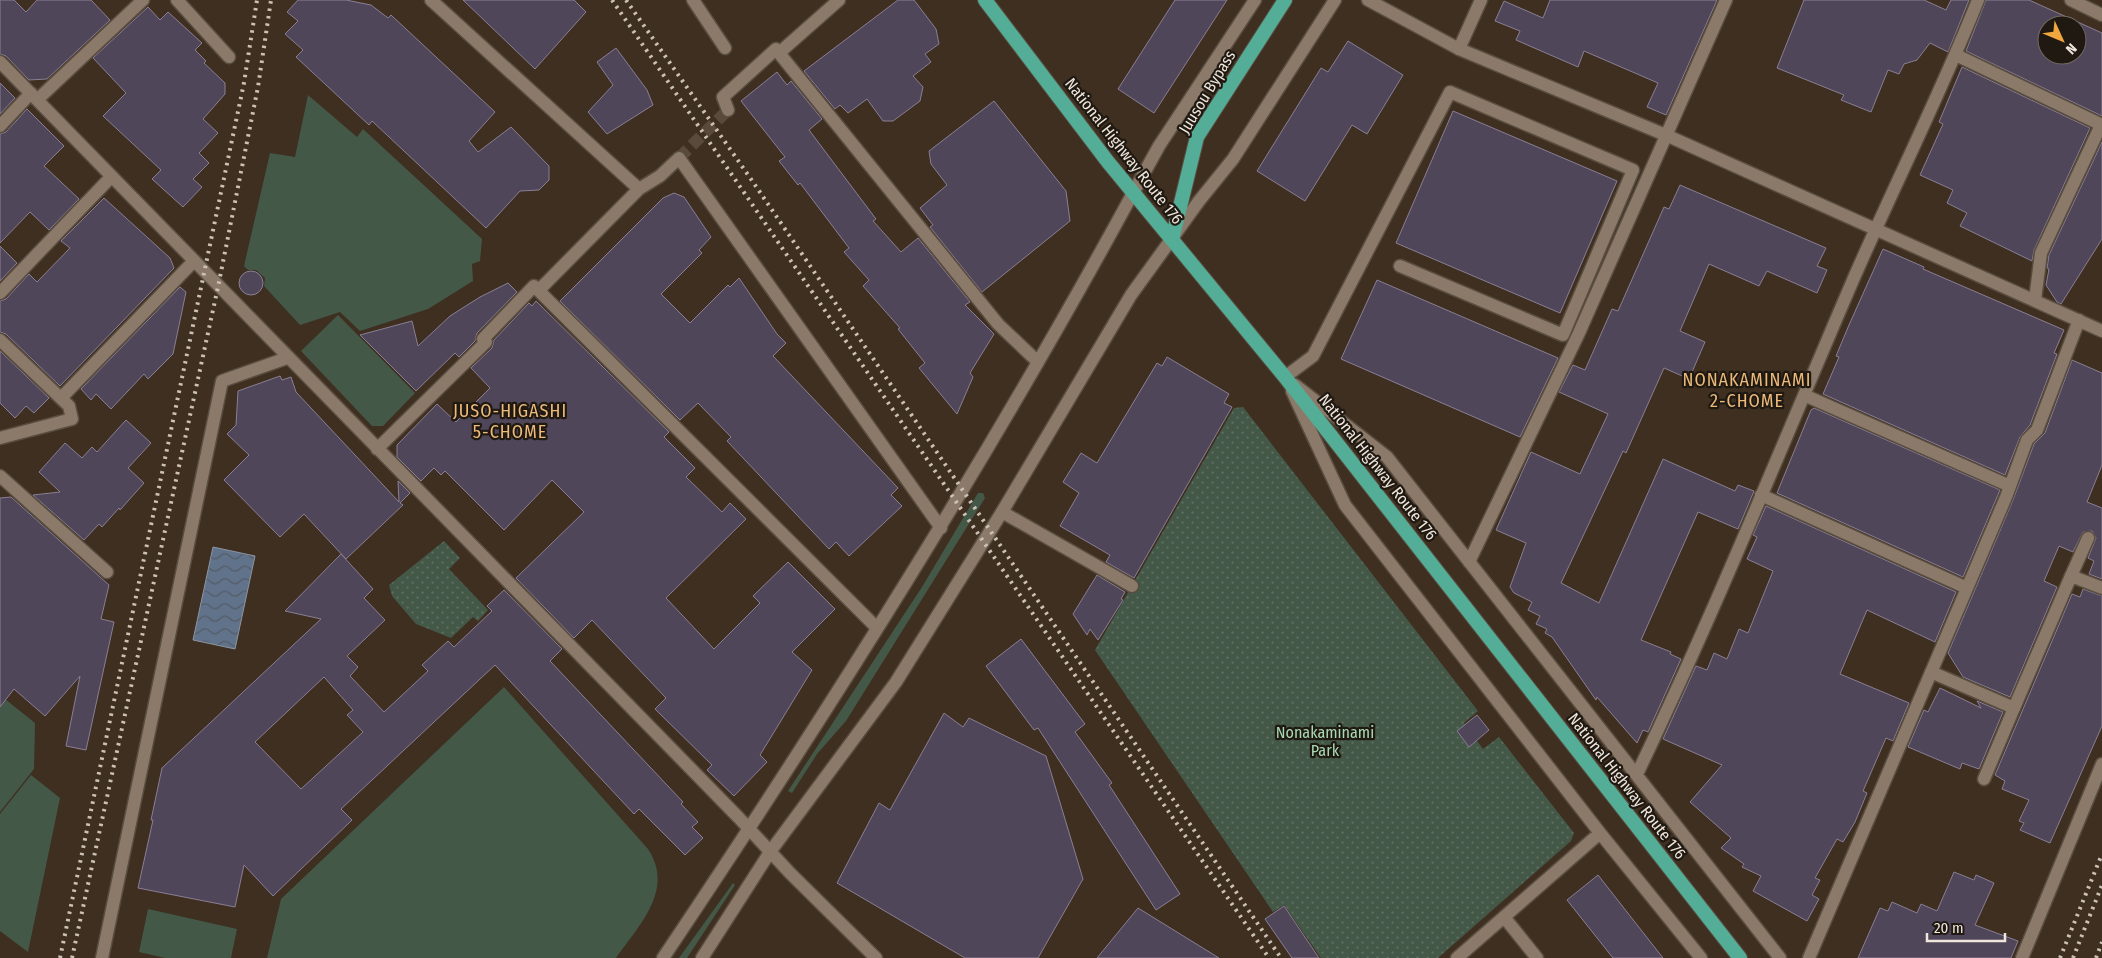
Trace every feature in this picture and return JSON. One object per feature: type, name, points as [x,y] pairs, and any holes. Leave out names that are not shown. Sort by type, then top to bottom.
[{"type":"highway","name":"National Highway Route 176","points":[[985,0],[1133,193],[1285,377],[1740,958]]},
{"type":"highway","name":"Juusou Bypass","points":[[1172,240],[1197,137],[1285,0]]},
{"type":"street","points":[[0,126],[143,0]]},
{"type":"street","points":[[177,0],[229,57]]},
{"type":"street","points":[[430,0],[639,189]]},
{"type":"street","points":[[693,0],[725,48]]},
{"type":"street","points":[[779,53],[839,0]]},
{"type":"street","points":[[663,958],[749,829],[942,528],[1159,146],[1255,0]]},
{"type":"street","points":[[702,958],[770,852],[896,682],[1002,512],[1132,295],[1199,201],[1233,159],[1335,0]]},
{"type":"street","points":[[1368,0],[1459,49],[1668,136],[2102,331]]},
{"type":"street","points":[[1459,49],[1481,0]]},
{"type":"street","points":[[1469,562],[1579,333],[1668,136],[1726,0]]},
{"type":"street","points":[[1637,774],[1682,681],[1875,229],[1956,55],[1978,0]]},
{"type":"street","points":[[2071,0],[2102,15]]},
{"type":"street","points":[[728,110],[723,97],[776,49],[998,324],[1038,362]]},
{"type":"street","points":[[1956,55],[2102,125],[2042,253],[2035,300]]},
{"type":"street","points":[[0,62],[193,262],[876,958]]},
{"type":"street","points":[[1285,377],[1314,356],[1450,92],[1634,170],[1563,335],[1400,266]]},
{"type":"street","points":[[539,290],[639,189],[660,176],[679,158],[942,528]]},
{"type":"street","points":[[0,293],[111,177]]},
{"type":"street","points":[[61,398],[193,262]]},
{"type":"street","points":[[377,449],[486,342],[483,339],[534,286],[877,628]]},
{"type":"street","points":[[1809,958],[2010,486],[2027,440],[2037,430],[2078,320]]},
{"type":"street","points":[[0,340],[70,406],[72,419],[0,438]]},
{"type":"street","points":[[102,958],[222,381],[287,358]]},
{"type":"street","points":[[1285,377],[1386,457],[1780,958]]},
{"type":"street","points":[[1285,377],[1345,506],[1600,833],[1701,958]]},
{"type":"street","points":[[1804,395],[2010,486]]},
{"type":"street","points":[[2,480],[108,572]]},
{"type":"street","points":[[1761,495],[1967,588]]},
{"type":"street","points":[[1002,512],[1132,586]]},
{"type":"street","points":[[1984,779],[2088,538]]},
{"type":"street","points":[[2071,576],[2102,588]]},
{"type":"street","points":[[1931,672],[2014,708]]},
{"type":"street","points":[[2022,958],[2102,764]]},
{"type":"street","points":[[1457,958],[1600,833]]},
{"type":"street","points":[[1504,917],[1537,958]]},
{"type":"green space","points":[[308,95],[357,137],[363,129],[482,239],[480,261],[472,264],[473,281],[428,309],[360,331],[340,312],[300,325],[264,286],[265,278],[256,270],[248,270],[244,266],[270,153],[295,157]]},
{"type":"green space","points":[[338,315],[415,393],[383,426],[372,426],[301,351]]},
{"type":"green space","name":"Nonakaminami Park","points":[[1243,407],[1478,711],[1464,723],[1483,749],[1499,737],[1574,833],[1571,841],[1438,958],[1321,958],[1284,905],[1273,912],[1095,650],[1234,408]]},
{"type":"green space","points":[[978,493],[983,493],[985,498],[846,721],[817,754],[792,793],[788,791],[922,587]]},
{"type":"green space","points":[[444,541],[460,558],[449,569],[488,610],[478,621],[473,617],[451,638],[416,624],[392,596],[389,585]]},
{"type":"green space","points":[[504,687],[648,849],[655,864],[658,879],[656,893],[651,906],[616,958],[267,958],[281,899]]},
{"type":"green space","points":[[0,695],[35,723],[34,769],[0,812]]},
{"type":"green space","points":[[31,775],[60,798],[28,952],[0,931],[0,814]]},
{"type":"green space","points":[[733,883],[735,885],[687,958],[679,958]]},
{"type":"green space","points":[[148,909],[237,929],[231,958],[165,958],[139,952]]},
{"type":"water","points":[[213,547],[255,556],[235,649],[193,640]]},
{"type":"building","points":[[0,0],[14,0],[26,12],[37,0],[91,0],[110,20],[47,79],[29,80],[6,56],[0,54]]},
{"type":"building","points":[[298,0],[346,0],[371,5],[388,18],[391,15],[495,112],[469,141],[478,152],[511,127],[549,166],[549,180],[539,190],[520,191],[486,228],[372,121],[369,125],[296,57],[303,50],[285,34],[298,21],[287,12]]},
{"type":"building","points":[[463,0],[574,0],[586,12],[535,69]]},
{"type":"building","points":[[898,0],[914,0],[936,29],[939,44],[925,54],[931,62],[913,76],[923,87],[920,101],[893,121],[883,121],[867,99],[848,113],[840,105],[835,109],[804,71]]},
{"type":"building","points":[[1175,0],[1227,0],[1154,113],[1118,89]]},
{"type":"building","points":[[1550,0],[1717,0],[1666,115],[1647,107],[1658,83],[1584,51],[1578,67],[1516,40],[1520,31],[1495,21],[1504,1],[1543,18]]},
{"type":"building","points":[[1804,0],[1924,0],[1946,10],[1951,0],[1969,0],[1948,52],[1930,43],[1917,60],[1904,64],[1899,74],[1888,70],[1871,112],[1841,100],[1844,95],[1777,68]]},
{"type":"building","points":[[1986,0],[2029,0],[2062,15],[2037,15],[2037,65],[2087,65],[2087,26],[2102,33],[2102,116],[1966,51]]},
{"type":"building","points":[[148,7],[160,20],[168,12],[202,43],[195,50],[206,61],[204,63],[225,83],[225,94],[203,119],[218,133],[199,153],[209,163],[193,179],[202,187],[183,207],[152,179],[161,170],[103,116],[126,93],[93,58]]},
{"type":"building","points":[[1348,41],[1403,75],[1367,134],[1352,125],[1305,201],[1257,171],[1321,68],[1328,72]]},
{"type":"building","points":[[616,48],[647,90],[653,105],[607,134],[588,112],[613,85],[597,62]]},
{"type":"building","points":[[1962,67],[2090,128],[2034,250],[2032,261],[1960,226],[1967,213],[1947,203],[1953,190],[1920,175],[1943,124],[1939,122]]},
{"type":"building","points":[[777,72],[787,85],[791,81],[822,119],[809,130],[876,219],[873,221],[901,252],[918,238],[970,302],[965,305],[994,334],[970,373],[973,377],[957,414],[919,368],[925,363],[898,329],[900,328],[863,286],[869,280],[844,252],[849,248],[800,183],[798,185],[779,161],[785,157],[741,101]]},
{"type":"building","points":[[0,83],[15,98],[0,114]]},
{"type":"building","points":[[994,101],[1066,191],[1070,221],[982,292],[930,227],[933,225],[920,208],[947,185],[931,164],[929,151]]},
{"type":"building","points":[[27,109],[64,146],[44,166],[79,199],[49,230],[30,212],[0,243],[0,134],[6,132]]},
{"type":"building","points":[[1453,111],[1617,181],[1560,313],[1396,243]]},
{"type":"building","points":[[2102,142],[2102,239],[2061,304],[2057,302],[2046,285],[2049,255]]},
{"type":"building","points":[[1680,185],[1826,248],[1817,266],[1827,270],[1817,293],[1767,271],[1759,286],[1709,264],[1680,331],[1705,342],[1689,379],[1664,368],[1626,453],[1623,451],[1561,583],[1599,603],[1663,459],[1735,491],[1738,485],[1754,491],[1738,529],[1698,512],[1641,640],[1671,652],[1670,654],[1681,659],[1648,732],[1643,730],[1637,743],[1597,697],[1596,700],[1552,637],[1545,633],[1547,629],[1536,624],[1540,616],[1528,610],[1532,602],[1514,593],[1510,587],[1526,543],[1496,530],[1531,452],[1580,474],[1608,414],[1559,392],[1573,365],[1585,370],[1612,309],[1618,311],[1664,207],[1669,209]]},
{"type":"building","points":[[674,193],[684,197],[711,237],[699,250],[702,253],[661,294],[690,323],[728,285],[730,287],[739,278],[777,334],[786,343],[773,356],[898,488],[891,495],[902,506],[849,556],[836,542],[829,549],[727,441],[731,437],[698,403],[680,420],[560,301],[663,198]]},
{"type":"building","points":[[104,198],[170,258],[174,268],[60,386],[6,334],[0,332],[0,301],[6,299],[29,274],[37,282],[70,248],[61,241]]},
{"type":"building","points":[[0,246],[17,263],[0,281]]},
{"type":"building","points":[[1883,249],[1924,267],[1923,269],[2064,330],[2054,353],[2057,354],[2030,425],[2020,437],[2005,475],[1823,394],[1839,357],[1836,356]]},
{"type":"building","points":[[251,271],[256,272],[262,278],[262,288],[256,294],[251,295],[246,294],[240,288],[239,283],[240,278],[246,272]]},
{"type":"building","points":[[1377,280],[1558,358],[1520,437],[1341,359]]},
{"type":"building","points":[[508,283],[517,292],[477,333],[475,341],[459,357],[455,353],[416,391],[360,335],[412,321],[418,346],[450,316],[480,297]]},
{"type":"building","points":[[180,287],[186,292],[173,354],[148,379],[144,374],[111,409],[96,394],[91,400],[81,389]]},
{"type":"building","points":[[536,301],[669,432],[664,437],[695,468],[686,477],[722,512],[730,503],[746,519],[666,598],[714,649],[760,603],[753,596],[788,562],[835,609],[792,652],[812,670],[760,755],[767,762],[734,796],[707,770],[712,765],[655,709],[666,698],[592,620],[574,638],[516,578],[584,512],[552,480],[504,530],[445,471],[441,475],[434,468],[421,481],[397,457],[397,445],[437,404],[456,422],[490,388],[471,368],[492,348],[494,340],[529,303],[532,306]]},
{"type":"building","points":[[0,351],[49,398],[34,413],[26,406],[15,418],[0,403]]},
{"type":"building","points":[[1167,357],[1229,394],[1224,403],[1232,407],[1134,578],[1106,562],[1110,555],[1060,526],[1079,493],[1063,482],[1081,453],[1097,463],[1157,363],[1162,366]]},
{"type":"building","points":[[2072,360],[2102,373],[2102,465],[2087,502],[2102,508],[2102,579],[2089,574],[2094,561],[2088,558],[2096,538],[2092,531],[2083,532],[2073,552],[2059,546],[2044,581],[2057,587],[2010,697],[1963,677],[1948,653],[2013,500],[2034,444],[2045,433]]},
{"type":"building","points":[[280,376],[282,380],[291,377],[296,392],[399,502],[398,481],[410,493],[400,503],[403,505],[346,559],[304,514],[280,537],[224,480],[249,455],[227,434],[236,425],[238,391]]},
{"type":"building","points":[[1814,408],[2000,490],[1963,577],[1777,493],[1811,410]]},
{"type":"building","points":[[126,420],[151,443],[128,468],[144,483],[120,510],[119,508],[102,527],[99,524],[84,540],[33,495],[60,492],[39,472],[65,443],[82,458],[92,447],[97,452]]},
{"type":"building","points":[[11,497],[109,585],[101,619],[114,622],[86,750],[66,746],[80,676],[45,716],[14,689],[0,707],[0,498]]},
{"type":"building","points":[[1766,506],[1956,592],[1935,642],[1867,610],[1840,674],[1909,703],[1893,741],[1886,738],[1863,791],[1867,793],[1855,822],[1843,842],[1837,839],[1815,878],[1820,880],[1812,895],[1819,899],[1807,921],[1753,891],[1761,876],[1742,867],[1744,864],[1721,848],[1731,838],[1690,802],[1722,765],[1663,739],[1696,666],[1707,670],[1714,653],[1727,659],[1739,629],[1748,633],[1773,571],[1747,559],[1757,537],[1753,535]]},
{"type":"building","points":[[341,554],[373,589],[364,598],[385,620],[347,656],[358,667],[350,676],[384,712],[428,671],[422,665],[448,641],[454,647],[492,611],[487,606],[504,590],[562,649],[550,661],[683,802],[681,804],[698,822],[692,827],[703,838],[685,855],[639,809],[634,814],[495,665],[341,809],[352,820],[273,896],[244,865],[235,907],[138,888],[162,768],[321,619],[285,611]],"holes":[[[324,677],[353,710],[347,715],[363,732],[301,789],[255,742]]]},
{"type":"building","points":[[1097,575],[1125,592],[1121,599],[1123,600],[1098,640],[1090,629],[1087,635],[1073,614]]},
{"type":"building","points":[[2083,589],[2102,596],[2102,726],[2050,843],[2020,830],[2024,823],[2019,821],[2029,800],[2002,789],[2005,781],[1995,775],[2072,594],[2080,597]]},
{"type":"building","points":[[1021,639],[1085,724],[1075,732],[1112,783],[1109,785],[1180,894],[1156,910],[1038,728],[1034,730],[986,666]]},
{"type":"building","points":[[1940,688],[1981,708],[1977,701],[2003,712],[1979,769],[1962,763],[1960,769],[1908,747],[1924,710],[1928,712]]},
{"type":"building","points":[[944,713],[963,727],[969,718],[1046,756],[1083,879],[1038,958],[965,958],[837,883],[879,803],[890,810]]},
{"type":"building","points":[[1477,715],[1489,730],[1469,747],[1457,731]]},
{"type":"building","points":[[1954,872],[1974,880],[1976,875],[1994,883],[1975,925],[2018,941],[2011,958],[1858,958],[1880,908],[1888,911],[1892,902],[1917,913],[1921,904],[1937,911]]},
{"type":"building","points":[[1598,875],[1663,958],[1613,958],[1567,900]]},
{"type":"building","points":[[1284,906],[1319,958],[1292,958],[1265,919]]},
{"type":"building","points":[[1138,908],[1219,958],[1097,958]]},
{"type":"tunnel","points":[[679,158],[728,110]]},
{"type":"railway","points":[[60,958],[244,83],[257,0]]},
{"type":"railway","points":[[72,958],[218,287],[258,87],[271,0]]},
{"type":"railway","points":[[612,0],[1269,958]]},
{"type":"railway","points":[[626,0],[753,182],[1281,958]]},
{"type":"railway","points":[[2060,958],[2102,854]]},
{"type":"railway","points":[[2073,958],[2102,885]]},
{"type":"railway","points":[[2096,958],[2102,942]]},
{"type":"district","name":"NONAKAMINAMI 2-CHOME","points":[[1747,390]]},
{"type":"district","name":"JUSO-HIGASHI 5-CHOME","points":[[510,421]]}]
